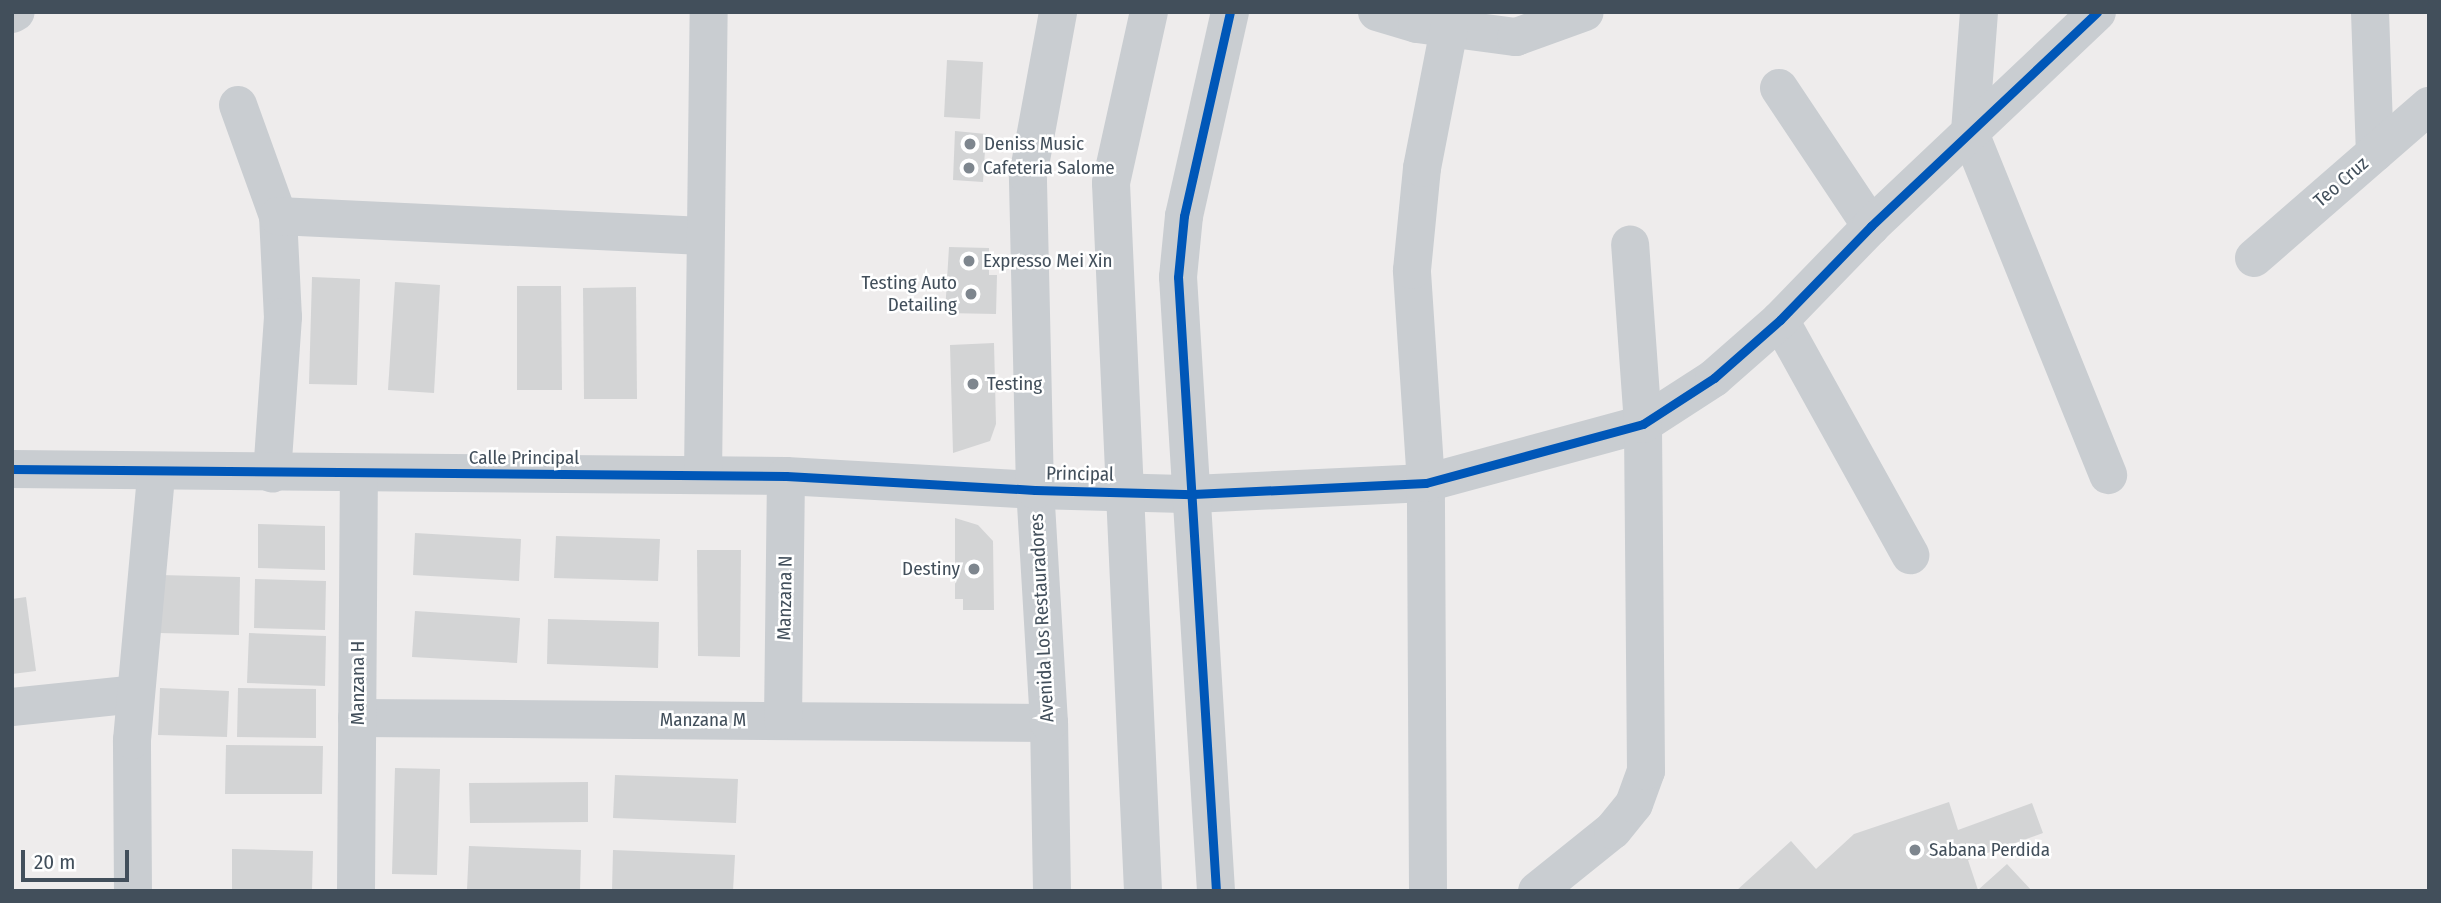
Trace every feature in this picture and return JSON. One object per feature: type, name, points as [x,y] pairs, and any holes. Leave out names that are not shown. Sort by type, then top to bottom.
[{"type":"street","points":[[703,475],[709,12]]},
{"type":"street","name":"Avenida Los Restauradores","points":[[1052,891],[1049,723],[1035,491],[1028,176],[1058,12]]},
{"type":"street","points":[[1143,891],[1111,183],[1149,12]]},
{"type":"street","points":[[1216,891],[1178,276],[1184,216],[1230,12]]},
{"type":"street","points":[[1377,12],[1449,29],[1516,37],[1585,12]]},
{"type":"street","points":[[1979,12],[1970,133],[2108,475]]},
{"type":"street","name":"Principal","points":[[1035,491],[1193,494],[1426,483],[1643,424],[1714,378],[1780,320],[1871,226],[2097,12]]},
{"type":"street","points":[[2370,12],[2375,153]]},
{"type":"street","points":[[1428,891],[1426,483],[1412,270],[1422,168],[1449,29]]},
{"type":"street","points":[[1779,88],[1871,226]]},
{"type":"street","points":[[238,105],[278,216],[283,317],[272,474]]},
{"type":"street","name":"Teo Cruz","points":[[2254,258],[2429,106]]},
{"type":"street","points":[[278,216],[704,236]]},
{"type":"street","points":[[1537,891],[1613,830],[1634,804],[1646,771],[1643,424],[1630,244]]},
{"type":"street","points":[[1780,320],[1910,555]]},
{"type":"street","name":"Calle Principal","points":[[12,469],[156,474],[786,475],[1035,491]]},
{"type":"street","points":[[133,891],[135,694],[156,474]]},
{"type":"street","name":"Manzana H","points":[[356,891],[359,475]]},
{"type":"street","name":"Manzana N","points":[[783,720],[786,475]]},
{"type":"street","points":[[12,707],[135,694]]},
{"type":"street","name":"Manzana M","points":[[358,718],[1049,723]]},
{"type":"building","points":[[947,60],[983,62],[980,119],[944,117]]},
{"type":"building","points":[[955,131],[986,134],[983,182],[953,180]]},
{"type":"building","name":"Testing Auto Detailing","points":[[949,247],[989,248],[989,275],[997,275],[996,314],[945,313]]},
{"type":"building","points":[[312,277],[360,279],[357,385],[309,384]]},
{"type":"building","points":[[395,282],[440,285],[434,393],[388,390]]},
{"type":"building","points":[[517,286],[561,286],[562,390],[517,390]]},
{"type":"building","points":[[636,287],[637,399],[584,399],[583,288]]},
{"type":"building","name":"Testing","points":[[994,343],[996,424],[990,441],[953,453],[950,345]]},
{"type":"building","name":"Destiny","points":[[955,518],[978,525],[993,541],[994,610],[963,610],[963,599],[955,599]]},
{"type":"building","points":[[258,524],[325,526],[325,570],[258,568]]},
{"type":"building","points":[[415,533],[521,539],[519,581],[413,575]]},
{"type":"building","points":[[556,536],[660,539],[658,581],[554,578]]},
{"type":"building","points":[[697,550],[741,550],[740,657],[698,656]]},
{"type":"building","points":[[160,575],[240,577],[239,635],[159,633]]},
{"type":"building","points":[[255,579],[326,581],[325,630],[254,628]]},
{"type":"building","points":[[26,597],[36,671],[12,674],[12,599]]},
{"type":"building","points":[[415,611],[520,618],[517,663],[412,657]]},
{"type":"building","points":[[548,619],[659,622],[658,668],[547,664]]},
{"type":"building","points":[[249,633],[326,636],[325,686],[247,683]]},
{"type":"building","points":[[160,688],[229,691],[227,737],[158,735]]},
{"type":"building","points":[[238,688],[316,689],[316,738],[237,737]]},
{"type":"building","points":[[226,745],[323,746],[322,794],[225,794]]},
{"type":"building","points":[[395,768],[440,769],[437,875],[392,874]]},
{"type":"building","points":[[615,775],[738,779],[736,823],[613,818]]},
{"type":"building","points":[[588,782],[588,822],[470,823],[469,783]]},
{"type":"building","name":"Sabana Perdida","points":[[1949,802],[1958,830],[2032,803],[2043,833],[1968,860],[1978,890],[2007,864],[2032,891],[1736,891],[1791,841],[1816,869],[1854,834]]},
{"type":"building","points":[[469,846],[581,850],[580,891],[467,890]]},
{"type":"building","points":[[232,849],[313,851],[312,891],[232,891]]},
{"type":"building","points":[[613,850],[735,855],[733,891],[612,891]]},
{"type":"cycle path","points":[[1216,891],[1178,277],[1184,216],[1230,12]]},
{"type":"cycle path","points":[[12,469],[786,476],[1035,490],[1193,494],[1426,483],[1643,424],[1714,378],[1780,320],[1871,226],[2097,12]]},
{"type":"place","name":"Deniss Music","points":[[970,144]]},
{"type":"place","name":"Cafeteria Salome","points":[[969,168]]},
{"type":"place","name":"Expresso Mei Xin","points":[[969,261]]},
{"type":"place","name":"Testing Auto Detailing","points":[[971,294]]},
{"type":"place","name":"Testing","points":[[973,384]]},
{"type":"place","name":"Destiny","points":[[974,569]]},
{"type":"place","name":"Sabana Perdida","points":[[1915,850]]}]
